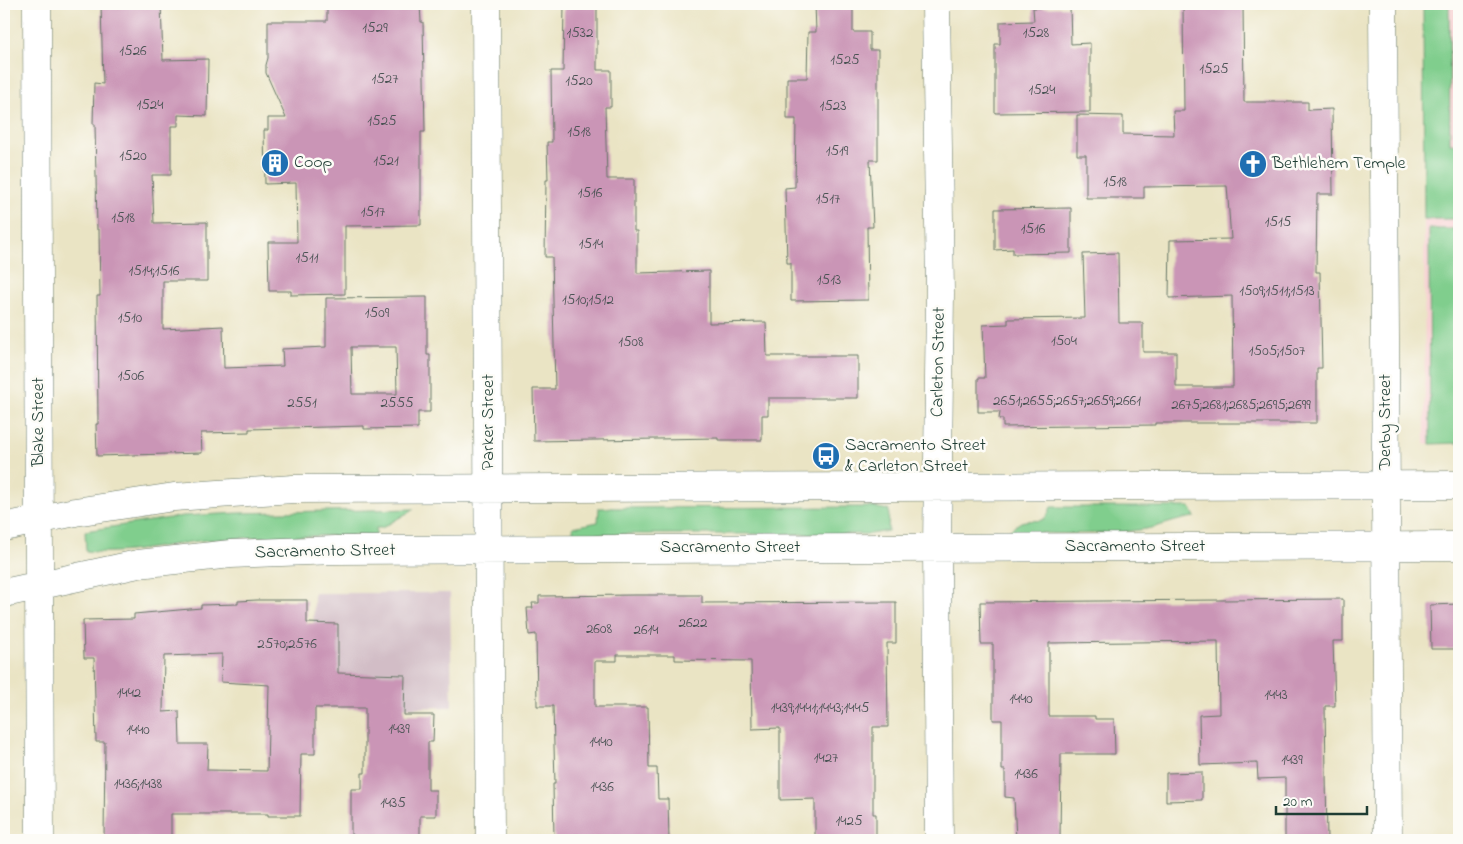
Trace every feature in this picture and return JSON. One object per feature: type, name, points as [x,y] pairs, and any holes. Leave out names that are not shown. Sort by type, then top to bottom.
[{"type":"street","name":"Blake Street","points":[[37,4],[40,840]]},
{"type":"street","name":"Parker Street","points":[[486,4],[490,840]]},
{"type":"street","name":"Carleton Street","points":[[936,4],[940,283],[937,487],[940,840]]},
{"type":"street","name":"Derby Street","points":[[1383,4],[1388,840]]},
{"type":"street","points":[[4,528],[165,498],[293,489],[1459,485]]},
{"type":"street","name":"Sacramento Street","points":[[4,593],[138,564],[232,554],[336,550],[1459,546]]},
{"type":"shaded area","points":[[1423,4],[1459,4],[1459,443],[1425,444]]},
{"type":"shaded area","points":[[314,593],[450,593],[452,707],[312,709]]},
{"type":"green space","points":[[1423,4],[1449,4],[1450,143],[1459,144],[1459,219],[1424,219]]},
{"type":"green space","points":[[1429,229],[1459,229],[1459,443],[1430,444]]},
{"type":"green space","points":[[872,507],[889,510],[888,531],[870,534],[573,534],[573,527],[598,522],[599,508]]},
{"type":"green space","points":[[1051,507],[1190,507],[1195,517],[1146,529],[1123,532],[1073,534],[1008,532],[1021,522],[1042,520]]},
{"type":"green space","points":[[414,509],[382,528],[376,528],[376,535],[291,536],[207,540],[131,551],[86,551],[85,531],[183,516]]},
{"type":"building","points":[[101,4],[161,4],[163,60],[208,59],[207,116],[178,115],[178,126],[171,126],[171,175],[152,175],[154,223],[207,222],[207,281],[163,281],[163,329],[223,326],[224,368],[283,366],[282,349],[326,347],[326,298],[427,297],[427,355],[430,355],[430,412],[418,412],[418,428],[364,429],[364,426],[249,429],[249,432],[201,433],[202,453],[97,456],[97,296],[100,296],[95,124],[93,124],[94,83],[103,84]],"holes":[[[351,347],[396,347],[397,394],[352,394]]]},
{"type":"building","points":[[327,4],[420,4],[421,22],[423,22],[425,132],[421,132],[421,225],[345,226],[345,294],[291,295],[291,291],[269,291],[268,242],[297,242],[296,183],[265,184],[264,130],[268,130],[268,118],[286,118],[266,73],[268,21],[327,21]]},
{"type":"building","points":[[564,4],[595,4],[597,8],[597,70],[611,70],[611,107],[605,107],[607,179],[634,179],[634,231],[637,231],[637,273],[709,271],[709,323],[766,322],[767,356],[858,356],[858,398],[768,398],[768,415],[762,415],[762,440],[718,440],[718,438],[534,441],[533,389],[555,389],[552,257],[545,257],[546,180],[548,180],[547,142],[552,142],[551,71],[563,71]]},
{"type":"building","points":[[815,4],[853,4],[853,32],[870,32],[870,50],[878,50],[878,160],[870,160],[873,227],[867,227],[868,300],[791,301],[791,263],[787,263],[785,188],[795,187],[796,119],[787,119],[787,78],[807,78],[808,32],[816,32]]},
{"type":"building","points":[[1183,4],[1243,4],[1244,102],[1308,102],[1308,110],[1332,109],[1333,194],[1317,194],[1316,272],[1320,272],[1322,368],[1317,368],[1317,423],[1155,423],[1155,425],[1003,427],[1003,419],[999,419],[1000,412],[978,412],[978,378],[985,378],[983,325],[1008,324],[1008,319],[1085,318],[1083,254],[1118,253],[1119,323],[1143,323],[1143,352],[1176,352],[1176,387],[1233,387],[1232,296],[1169,298],[1170,240],[1231,239],[1227,186],[1144,187],[1144,198],[1086,198],[1086,155],[1077,155],[1077,115],[1123,116],[1123,134],[1174,135],[1173,111],[1184,111]]},
{"type":"building","points":[[1070,7],[1071,44],[1090,43],[1090,112],[995,113],[995,44],[1000,44],[1000,22],[1034,21],[1033,8]]},
{"type":"building","points":[[1071,208],[1071,253],[1013,254],[1013,249],[995,250],[995,209]]},
{"type":"building","points":[[702,595],[702,603],[896,602],[896,643],[887,643],[888,727],[873,727],[873,814],[876,814],[876,840],[815,840],[815,799],[780,800],[780,728],[752,729],[751,661],[675,660],[675,655],[617,655],[617,661],[595,661],[595,707],[648,707],[649,768],[657,768],[658,799],[668,799],[669,840],[554,840],[553,706],[537,706],[536,634],[529,635],[527,608],[533,608],[532,603],[539,603],[539,596]]},
{"type":"building","points":[[1343,599],[1343,641],[1333,641],[1335,706],[1325,706],[1327,840],[1285,840],[1285,778],[1258,779],[1257,763],[1200,765],[1199,715],[1219,714],[1218,641],[1049,643],[1049,716],[1095,716],[1095,719],[1114,719],[1115,754],[1061,754],[1060,840],[1016,840],[1014,798],[1005,797],[1005,770],[1002,770],[1002,720],[993,720],[993,644],[981,644],[980,602]]},
{"type":"building","points":[[307,600],[307,623],[338,624],[338,673],[405,675],[404,715],[434,715],[433,742],[428,742],[428,790],[436,790],[436,816],[420,816],[420,840],[354,840],[354,835],[351,835],[351,789],[362,789],[362,773],[365,773],[365,708],[315,708],[315,754],[301,754],[300,816],[268,816],[268,814],[171,814],[171,840],[104,840],[105,742],[96,742],[94,658],[84,658],[83,620],[134,619],[134,614],[201,608],[201,605],[238,604],[238,601]],"holes":[[[222,654],[221,682],[269,685],[267,771],[207,770],[208,744],[180,744],[179,711],[163,712],[164,656]]]},
{"type":"building","points":[[1459,604],[1459,649],[1431,649],[1430,605]]},
{"type":"building","points":[[1202,772],[1202,800],[1166,801],[1166,773]]},
{"type":"place","name":"Coop","points":[[275,163]]},
{"type":"place","name":"Bethlehem Temple","points":[[1253,164]]},
{"type":"place","name":"Sacramento Street & Carleton Street","points":[[826,456]]}]
